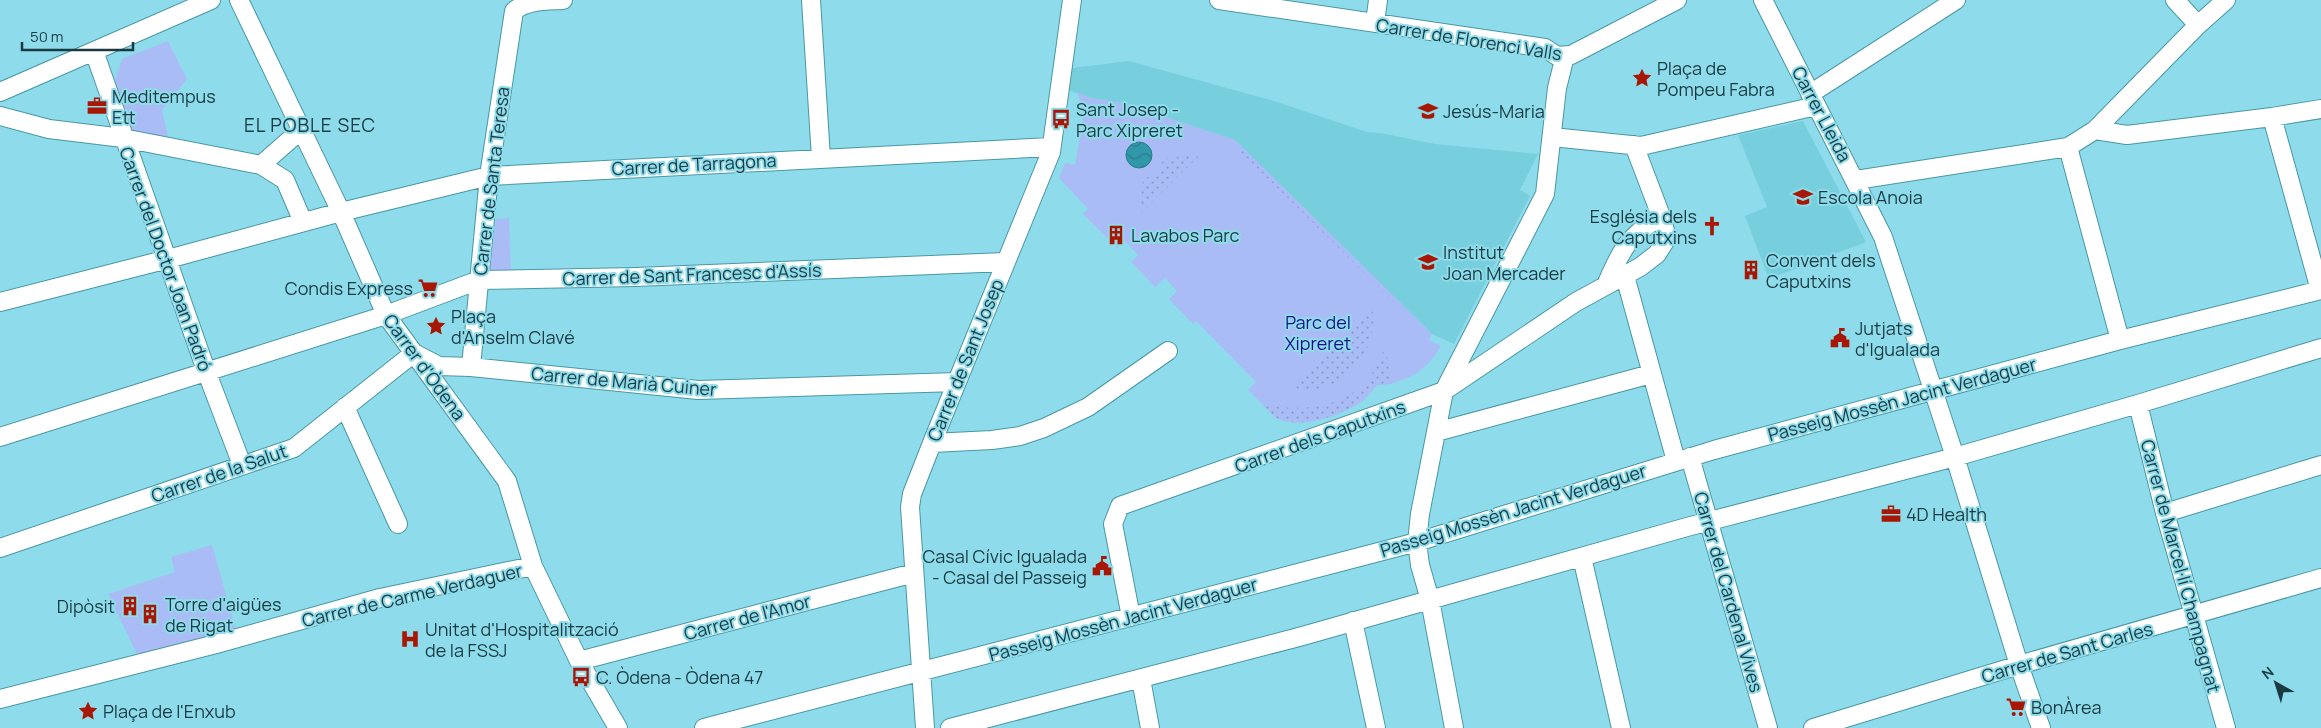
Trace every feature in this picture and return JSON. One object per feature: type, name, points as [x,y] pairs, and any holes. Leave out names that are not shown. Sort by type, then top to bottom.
[{"type":"street","points":[[0,92],[211,0]]},
{"type":"street","name":"Carrer d'Òdena","points":[[239,0],[341,212],[386,315],[506,481],[533,566],[579,661],[618,728]]},
{"type":"street","points":[[509,5],[563,0]]},
{"type":"street","points":[[811,0],[821,158]]},
{"type":"street","name":"Carrer de Sant Josep","points":[[925,728],[910,507],[912,494],[1051,147],[1072,0]]},
{"type":"street","name":"Carrer de Florenci Valls","points":[[1219,0],[1545,48],[1557,56],[1571,55],[1676,0]]},
{"type":"street","points":[[1375,24],[1378,0]]},
{"type":"street","name":"Carrer Lleida","points":[[1763,0],[1856,180],[1883,237],[1955,457],[2019,665],[2041,728]]},
{"type":"street","points":[[1552,137],[1641,146],[1813,100],[1956,0]]},
{"type":"street","points":[[2175,0],[2198,25]]},
{"type":"street","points":[[1856,180],[2068,147],[2095,130],[2112,110],[2226,0]]},
{"type":"street","name":"Carrer de Santa Teresa","points":[[471,367],[489,176],[509,5]]},
{"type":"street","name":"Carrer del Doctor Joan Padró","points":[[94,51],[207,373],[242,465]]},
{"type":"street","points":[[1454,728],[1430,600],[1420,565],[1417,542],[1444,391],[1545,194],[1557,88],[1565,56]]},
{"type":"street","points":[[2095,130],[2127,135],[2321,109]]},
{"type":"street","points":[[2112,110],[2121,118],[2123,129],[2127,135]]},
{"type":"street","points":[[0,116],[49,128],[123,138],[261,165],[285,180],[302,222]]},
{"type":"street","points":[[2272,117],[2320,290]]},
{"type":"street","points":[[261,165],[301,130]]},
{"type":"street","name":"Carrer dels Caputxins","points":[[1131,616],[1113,524],[1120,506],[1444,391],[1576,302],[1625,276],[1657,254],[1667,238],[1661,216],[1634,145]]},
{"type":"street","name":"Carrer de Tarragona","points":[[0,302],[302,222],[489,176],[1051,147]]},
{"type":"street","points":[[2068,147],[2120,340]]},
{"type":"street","points":[[1606,285],[1618,256],[1636,232],[1661,216]]},
{"type":"street","name":"Carrer de Sant Francesc d'Assís","points":[[0,437],[386,315],[479,280],[636,277],[1004,262]]},
{"type":"street","name":"Carrer del Cardenal Vives","points":[[1625,276],[1651,374],[1683,459],[1710,522],[1768,728]]},
{"type":"street","name":"Passeig Mossèn Jacint Verdaguer","points":[[704,728],[1417,542],[1683,459],[2120,340],[2320,290]]},
{"type":"street","points":[[950,728],[1141,679],[1710,522],[1955,457],[2321,348]]},
{"type":"street","points":[[932,443],[992,440],[1020,436],[1044,428],[1088,407],[1168,351]]},
{"type":"street","name":"Carrer de Marià Cuiner","points":[[414,354],[439,366],[471,367],[698,390],[956,382]]},
{"type":"street","name":"Carrer de la Salut","points":[[0,548],[294,448],[414,354]]},
{"type":"street","points":[[1436,432],[1651,374]]},
{"type":"street","name":"Carrer de Marcel·lí Champagnat","points":[[2138,404],[2165,513],[2226,728]]},
{"type":"street","points":[[345,407],[398,524]]},
{"type":"street","points":[[2165,513],[2321,466]]},
{"type":"street","points":[[1582,557],[1621,728]]},
{"type":"street","name":"Carrer de Carme Verdaguer","points":[[0,700],[216,644],[380,598],[533,566]]},
{"type":"street","name":"Carrer de l'Amor","points":[[579,661],[914,574]]},
{"type":"street","name":"Carrer de Sant Carles","points":[[1813,728],[2019,665],[2195,616],[2321,578]]},
{"type":"street","points":[[1353,621],[1376,728]]},
{"type":"street","points":[[1141,679],[1150,728]]},
{"type":"shaded area","name":"Institut Joan Mercader","points":[[1129,61],[1274,101],[1367,132],[1435,144],[1538,154],[1520,190],[1530,196],[1454,344],[1432,334],[1235,140],[1122,103],[1090,98],[1068,90],[1072,68]]},
{"type":"shaded area","name":"Escola Anoia","points":[[1803,121],[1866,242],[1769,279],[1745,216],[1767,207],[1738,135]]},
{"type":"green space","points":[[168,41],[187,79],[162,110],[168,137],[132,131],[115,80],[122,59]]},
{"type":"green space","name":"Parc del Xipreret","points":[[1077,92],[1090,98],[1122,103],[1235,140],[1432,334],[1429,340],[1441,346],[1436,355],[1415,374],[1397,382],[1377,385],[1364,400],[1331,417],[1306,422],[1277,419],[1248,390],[1256,382],[1196,321],[1193,324],[1169,299],[1177,291],[1165,278],[1155,287],[1131,262],[1138,255],[1125,241],[1117,248],[1083,214],[1088,209],[1059,178],[1065,163],[1075,165],[1084,113]]},
{"type":"green space","points":[[1241,146],[1425,327],[1422,330],[1238,149]]},
{"type":"green space","points":[[1201,154],[1140,214],[1143,179],[1156,172],[1163,159]]},
{"type":"green space","points":[[509,218],[511,274],[489,274],[496,219]]},
{"type":"green space","points":[[1372,309],[1372,334],[1362,358],[1353,368],[1333,384],[1311,390],[1294,388]]},
{"type":"green space","points":[[1385,347],[1392,384],[1377,385],[1364,399],[1346,410],[1322,419],[1297,423],[1286,422],[1277,418],[1263,405],[1293,408],[1307,407],[1336,401],[1349,395],[1371,375]]},
{"type":"green space","points":[[212,545],[236,630],[138,656],[108,594],[175,572],[171,557]]},
{"type":"water","points":[[1139,142],[1148,146],[1152,155],[1148,164],[1139,168],[1130,164],[1126,155],[1130,146]]},
{"type":"place","name":"Plaça de Pompeu Fabra","points":[[1642,78]]},
{"type":"place","name":"Meditempus Ett","points":[[97,106]]},
{"type":"place","name":"Jesús-Maria","points":[[1428,111]]},
{"type":"place","name":"Sant Josep - Parc Xipreret","points":[[1061,119]]},
{"type":"place","name":"Escola Anoia","points":[[1803,197]]},
{"type":"place","name":"Església dels Caputxins","points":[[1712,226]]},
{"type":"place","name":"Lavabos Parc","points":[[1116,235]]},
{"type":"place","name":"Institut Joan Mercader","points":[[1428,262]]},
{"type":"place","name":"Convent dels Caputxins","points":[[1751,270]]},
{"type":"place","name":"Condis Express","points":[[428,288]]},
{"type":"place","name":"Plaça d'Anselm Clavé","points":[[436,326]]},
{"type":"place","name":"Jutjats d'Igualada","points":[[1840,338]]},
{"type":"place","name":"4D Health","points":[[1891,514]]},
{"type":"place","name":"Casal Cívic Igualada - Casal del Passeig","points":[[1102,566]]},
{"type":"place","name":"Dipòsit","points":[[130,606]]},
{"type":"place","name":"Torre d'aigües de Rigat","points":[[150,614]]},
{"type":"place","name":"Unitat d'Hospitalització de la FSSJ","points":[[410,639]]},
{"type":"place","name":"C. Òdena - Òdena 47","points":[[581,677]]},
{"type":"place","name":"BonÀrea","points":[[2016,707]]},
{"type":"place","name":"Plaça de l'Enxub","points":[[88,711]]},
{"type":"district","name":"EL POBLE SEC","points":[[310,125]]}]
